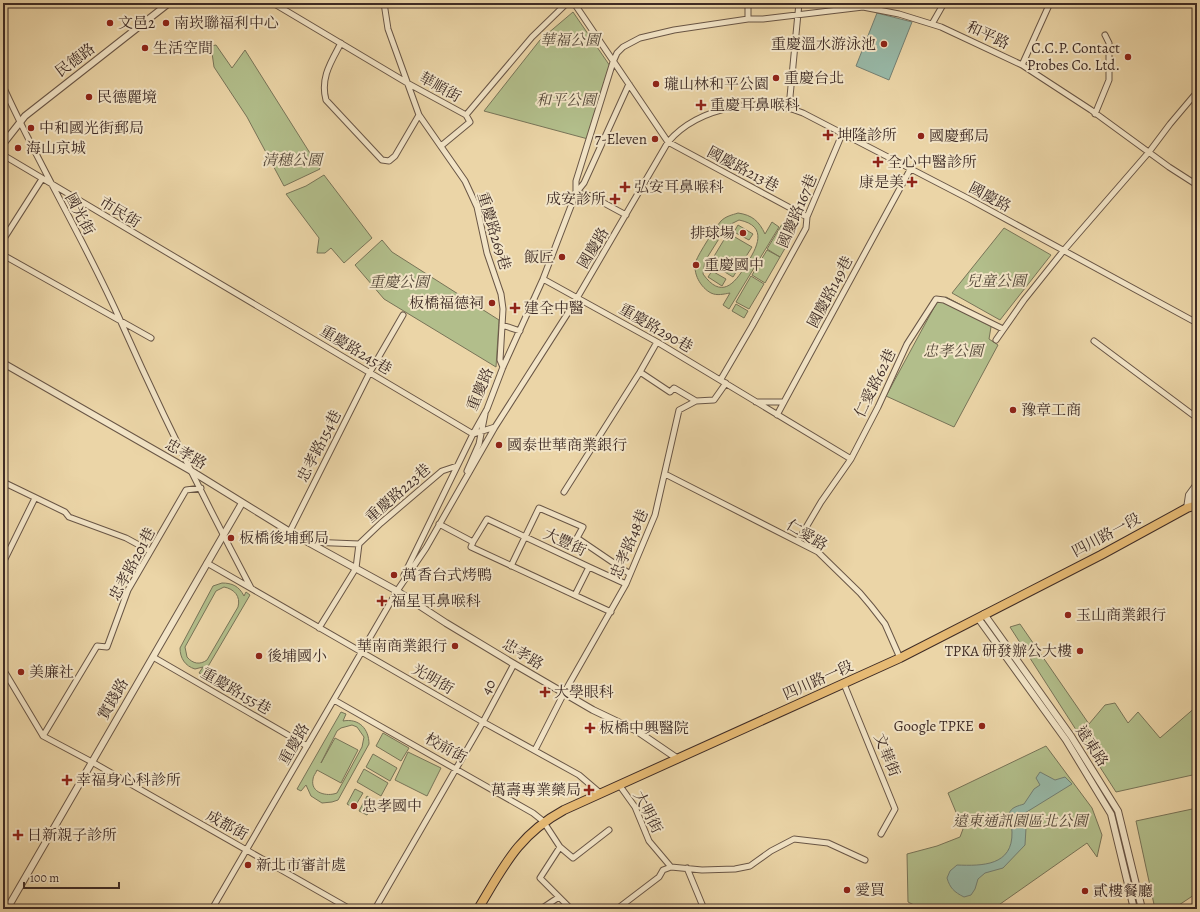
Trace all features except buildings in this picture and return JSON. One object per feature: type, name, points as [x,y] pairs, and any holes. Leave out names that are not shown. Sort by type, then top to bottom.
[{"type":"main road","name":"四川路一段","points":[[478,909],[504,866],[522,841],[543,821],[600,793],[620,786],[900,658],[1101,555],[1187,508],[1197,505]]},
{"type":"street","name":"民德路","points":[[3,144],[25,116],[169,3]]},
{"type":"street","name":"華順街","points":[[273,3],[409,84],[466,115],[532,37],[566,3]]},
{"type":"street","name":"重慶路269巷","points":[[384,3],[388,29],[419,115],[441,146],[472,195],[487,253],[501,294],[503,309],[500,360],[503,368]]},
{"type":"street","points":[[574,3],[668,142]]},
{"type":"street","points":[[748,3],[748,19]]},
{"type":"street","points":[[789,107],[799,3]]},
{"type":"street","points":[[932,24],[944,3]]},
{"type":"street","points":[[1022,65],[1050,3]]},
{"type":"street","name":"和平路","points":[[613,62],[620,50],[640,38],[674,30],[748,19],[763,19],[863,7],[899,14],[932,24],[1022,65],[1197,185]]},
{"type":"street","points":[[1095,114],[1109,80],[1109,43],[1105,35]]},
{"type":"street","points":[[341,43],[326,74],[324,90],[326,100],[382,160],[389,161],[395,156],[419,115]]},
{"type":"street","name":"重慶路","points":[[576,193],[576,181],[613,62]]},
{"type":"street","name":"重慶路","points":[[397,591],[486,409],[543,279],[576,193],[584,183],[628,84]]},
{"type":"street","name":"國光街","points":[[3,86],[50,184],[121,321],[193,472]]},
{"type":"street","points":[[996,340],[1024,300],[1064,250],[1149,152],[1197,92]]},
{"type":"street","name":"國慶路","points":[[464,481],[495,427],[577,297],[668,142],[675,134],[694,122],[717,111],[743,107],[789,107],[843,132],[911,168],[1197,323]]},
{"type":"street","points":[[441,146],[470,122],[466,115]]},
{"type":"street","name":"國慶路167巷","points":[[720,379],[800,241],[806,228],[807,217],[843,132]]},
{"type":"street","name":"國慶路213巷","points":[[668,142],[807,217]]},
{"type":"street","name":"市民街","points":[[3,155],[226,288]]},
{"type":"street","name":"國慶路149巷","points":[[777,415],[911,168]]},
{"type":"street","points":[[3,240],[42,178]]},
{"type":"street","points":[[576,193],[591,196],[626,215]]},
{"type":"street","points":[[3,256],[49,280],[151,338]]},
{"type":"street","name":"重慶路290巷","points":[[543,279],[657,342],[851,459]]},
{"type":"street","name":"重慶路245巷","points":[[226,288],[473,434]]},
{"type":"street","name":"仁愛路62巷","points":[[798,541],[821,502],[851,459],[878,407],[907,344],[936,299],[944,300],[1003,329]]},
{"type":"street","name":"忠孝路154巷","points":[[290,531],[370,372],[404,315]]},
{"type":"street","points":[[502,325],[520,331]]},
{"type":"street","points":[[1094,341],[1197,418]]},
{"type":"street","points":[[564,492],[640,372],[657,342]]},
{"type":"street","name":"忠孝路","points":[[3,363],[193,472],[308,542],[397,591],[446,624],[514,664],[564,693],[637,731],[678,759]]},
{"type":"street","points":[[640,372],[670,392],[674,388],[696,401],[714,400],[726,383]]},
{"type":"street","name":"忠孝路48巷","points":[[536,750],[564,693],[626,584],[655,515],[679,410],[696,401]]},
{"type":"street","points":[[755,402],[784,402]]},
{"type":"street","points":[[464,481],[470,463],[479,444],[486,409]]},
{"type":"street","points":[[473,434],[495,427]]},
{"type":"street","name":"重慶路223巷","points":[[359,544],[381,523],[442,471],[457,466]]},
{"type":"street","points":[[193,472],[223,535],[251,588]]},
{"type":"street","name":"仁愛路","points":[[665,474],[818,552],[860,593],[884,624],[900,658]]},
{"type":"street","name":"重慶路","points":[[212,909],[397,591],[426,548],[464,481]]},
{"type":"street","points":[[3,482],[65,512],[69,517],[126,538],[150,551]]},
{"type":"street","points":[[1187,508],[1189,495],[1197,484]]},
{"type":"street","name":"忠孝路201巷","points":[[43,736],[97,646],[107,648],[128,590],[186,490],[201,488]]},
{"type":"street","points":[[1187,508],[1197,494]]},
{"type":"street","points":[[3,563],[35,498]]},
{"type":"street","name":"實踐路","points":[[7,909],[242,503]]},
{"type":"street","name":"大豐街","points":[[511,566],[539,508],[583,528],[576,538],[630,574]]},
{"type":"street","name":"大豐街","points":[[473,542],[487,519],[589,567],[575,595]]},
{"type":"street","points":[[439,524],[473,542],[471,547],[611,612]]},
{"type":"street","points":[[308,542],[359,544],[356,568],[319,628]]},
{"type":"street","name":"光明街","points":[[207,563],[483,722],[579,775],[600,793]]},
{"type":"street","points":[[589,567],[626,584]]},
{"type":"street","name":"遠東路","points":[[981,616],[1066,740],[1111,814],[1134,909]]},
{"type":"street","name":"遠東路","points":[[981,616],[1070,736],[1118,811],[1142,909]]},
{"type":"street","name":"重慶路155巷","points":[[153,657],[307,746]]},
{"type":"street","name":"40","points":[[374,909],[392,881],[483,722],[514,664]]},
{"type":"street","points":[[3,669],[43,736]]},
{"type":"street","name":"文華街","points":[[844,684],[895,809],[881,834]]},
{"type":"street","name":"校前街","points":[[334,700],[456,768],[533,813],[543,821]]},
{"type":"street","name":"成都街","points":[[43,736],[92,762],[350,909]]},
{"type":"street","name":"大明街","points":[[620,786],[635,807],[649,841],[671,867]]},
{"type":"street","points":[[543,821],[560,847],[573,858],[610,830]]},
{"type":"street","points":[[617,909],[659,877],[663,870],[671,867],[702,870],[735,869],[750,866],[771,851],[794,838],[828,843],[865,860]]},
{"type":"street","points":[[560,847],[540,878],[570,909]]},
{"type":"street","points":[[687,868],[704,909]]},
{"type":"street","points":[[541,909],[559,896]]},
{"type":"street","points":[[1192,909],[1197,906]]},
{"type":"green space","name":"和平公園","points":[[573,12],[610,66],[588,139],[484,111],[540,40]]},
{"type":"green space","name":"清穗公園","points":[[216,45],[232,68],[245,50],[320,169],[284,186],[247,117],[214,67],[211,46]]},
{"type":"green space","name":"重慶公園","points":[[324,175],[372,238],[344,263],[331,248],[325,253],[317,253],[319,238],[286,194],[306,186]]},
{"type":"green space","points":[[738,213],[747,215],[754,219],[765,234],[772,222],[779,227],[729,309],[723,305],[730,293],[716,294],[707,291],[698,280],[695,266],[700,252],[718,224],[725,218]],"holes":[[[739,220],[754,227],[757,232],[757,245],[754,252],[732,283],[727,286],[716,286],[703,274],[705,261],[727,226]]]},
{"type":"green space","points":[[782,224],[795,231],[780,257],[767,249]]},
{"type":"green space","name":"排球場","points":[[738,225],[753,234],[749,240],[734,232]]},
{"type":"green space","name":"兒童公園","points":[[1004,228],[1051,255],[1000,320],[952,293]]},
{"type":"green space","points":[[728,233],[752,247],[733,277],[710,263]]},
{"type":"green space","name":"重慶公園","points":[[382,240],[392,252],[499,320],[496,367],[384,299],[355,265]]},
{"type":"green space","points":[[767,250],[780,257],[765,283],[752,275]]},
{"type":"green space","name":"排球場","points":[[712,271],[726,279],[722,286],[708,277]]},
{"type":"green space","points":[[751,276],[764,284],[749,309],[736,302]]},
{"type":"green space","name":"忠孝公園","points":[[946,297],[992,321],[989,339],[998,345],[954,427],[886,396],[937,302]]},
{"type":"green space","points":[[736,304],[748,311],[744,318],[732,311]]},
{"type":"green space","points":[[222,583],[229,584],[237,587],[244,596],[246,592],[250,595],[203,675],[199,673],[203,667],[195,669],[186,664],[182,658],[180,648],[213,586]],"holes":[[[224,587],[231,589],[238,596],[238,607],[207,660],[202,663],[194,662],[187,657],[185,647],[216,591]]]},
{"type":"green space","points":[[1020,624],[1089,724],[1105,705],[1115,703],[1128,723],[1138,712],[1160,738],[1197,706],[1197,774],[1116,792],[1010,627]]},
{"type":"green space","points":[[341,712],[346,714],[343,721],[354,721],[365,729],[369,739],[369,744],[338,800],[322,803],[311,796],[306,785],[301,791],[297,789]],"holes":[[[352,725],[357,727],[364,737],[362,747],[337,793],[320,793],[314,788],[313,784],[313,778],[317,770],[341,783],[358,750],[335,738],[321,763],[337,731],[341,728]]]},
{"type":"green space","points":[[383,733],[409,748],[401,761],[376,746]]},
{"type":"green space","name":"遠東通訊園區北公園","points":[[1046,746],[1092,808],[1102,835],[1097,857],[1087,843],[993,909],[922,909],[908,902],[907,854],[937,846],[960,837],[963,829],[948,793]]},
{"type":"green space","points":[[408,752],[441,768],[427,796],[395,780]]},
{"type":"green space","points":[[373,754],[397,768],[390,781],[366,767]]},
{"type":"green space","points":[[364,769],[388,783],[381,796],[357,782]]},
{"type":"green space","points":[[355,789],[363,793],[354,808],[347,804]]},
{"type":"green space","points":[[367,796],[375,801],[367,815],[359,811]]},
{"type":"green space","points":[[1197,808],[1197,893],[1173,909],[1155,909],[1136,821]]},
{"type":"shaded area","name":"重慶溫水游泳池","points":[[877,13],[912,22],[889,80],[856,66]]},
{"type":"shaded area","points":[[1040,772],[1055,780],[1065,777],[1072,784],[1025,813],[1023,820],[1026,828],[1025,845],[1003,868],[985,873],[978,879],[975,889],[971,895],[964,897],[951,887],[947,878],[950,871],[957,865],[986,864],[1002,858],[1007,852],[1011,843],[1012,832],[1009,814],[1013,808],[1024,804],[1034,789],[1040,785],[1036,778]]},
{"type":"place","name":"文邑2","points":[[110,23]]},
{"type":"place","name":"南崁聯福利中心","points":[[166,23]]},
{"type":"place","name":"重慶溫水游泳池","points":[[884,44]]},
{"type":"place","name":"生活空間","points":[[145,48]]},
{"type":"place","name":"C.C.P. Contact Probes Co. Ltd.","points":[[1128,57]]},
{"type":"place","name":"重慶台北","points":[[776,78]]},
{"type":"place","name":"瓏山林和平公園","points":[[656,84]]},
{"type":"place","name":"民德麗境","points":[[89,97]]},
{"type":"place","name":"重慶耳鼻喉科","points":[[701,105]]},
{"type":"place","name":"中和國光街郵局","points":[[31,128]]},
{"type":"place","name":"坤隆診所","points":[[828,135]]},
{"type":"place","name":"國慶郵局","points":[[921,136]]},
{"type":"place","name":"7-Eleven","points":[[655,139]]},
{"type":"place","name":"海山京城","points":[[18,148]]},
{"type":"place","name":"全心中醫診所","points":[[878,162]]},
{"type":"place","name":"康是美","points":[[912,182]]},
{"type":"place","name":"弘安耳鼻喉科","points":[[625,187]]},
{"type":"place","name":"成安診所","points":[[615,199]]},
{"type":"place","name":"排球場","points":[[743,233]]},
{"type":"place","name":"飯匠","points":[[562,257]]},
{"type":"place","name":"重慶國中","points":[[696,265]]},
{"type":"place","name":"板橋福德祠","points":[[492,303]]},
{"type":"place","name":"建全中醫","points":[[515,308]]},
{"type":"place","name":"豫章工商","points":[[1013,410]]},
{"type":"place","name":"國泰世華商業銀行","points":[[499,445]]},
{"type":"place","name":"板橋後埔郵局","points":[[231,538]]},
{"type":"place","name":"萬香台式烤鴨","points":[[394,575]]},
{"type":"place","name":"福星耳鼻喉科","points":[[382,601]]},
{"type":"place","name":"玉山商業銀行","points":[[1068,615]]},
{"type":"place","name":"華南商業銀行","points":[[455,646]]},
{"type":"place","name":"TPKA 研發辦公大樓","points":[[1080,651]]},
{"type":"place","name":"後埔國小","points":[[259,656]]},
{"type":"place","name":"美廉社","points":[[21,672]]},
{"type":"place","name":"大學眼科","points":[[545,692]]},
{"type":"place","name":"Google TPKE","points":[[982,726]]},
{"type":"place","name":"板橋中興醫院","points":[[590,728]]},
{"type":"place","name":"幸福身心科診所","points":[[67,780]]},
{"type":"place","name":"萬壽專業藥局","points":[[589,790]]},
{"type":"place","name":"忠孝國中","points":[[354,806]]},
{"type":"place","name":"日新親子診所","points":[[18,835]]},
{"type":"place","name":"新北市審計處","points":[[248,865]]},
{"type":"place","name":"愛買","points":[[847,890]]},
{"type":"place","name":"貳樓餐廳","points":[[1085,891]]},
{"type":"park label","name":"華福公園","points":[[570,40]]}]
